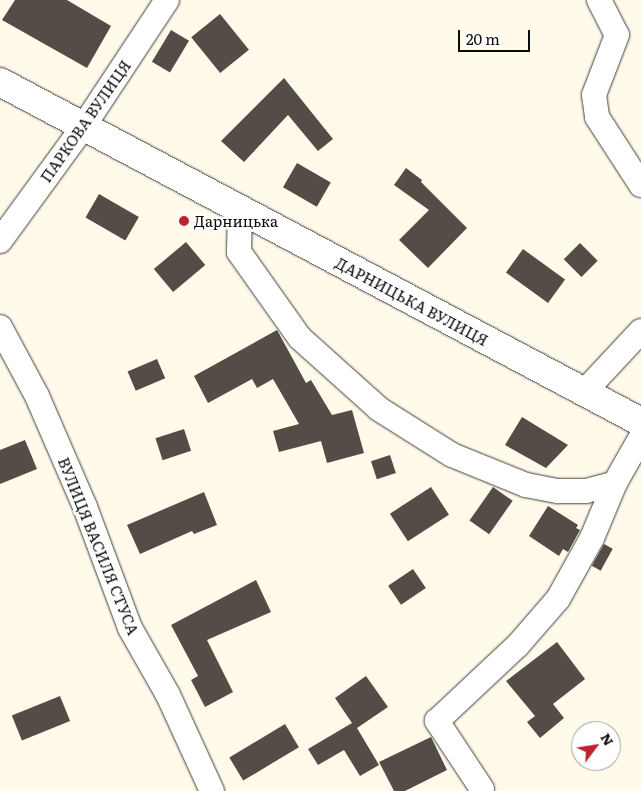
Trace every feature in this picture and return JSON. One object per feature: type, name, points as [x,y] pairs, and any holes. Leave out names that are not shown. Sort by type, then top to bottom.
[{"type":"street","name":"ПАРКОВА ВУЛИЦЯ","points":[[0,241],[83,127],[167,0]]},
{"type":"street","points":[[599,0],[617,35],[594,95],[596,117],[641,185]]},
{"type":"street","name":"ДАРНИЦЬКА ВУЛИЦЯ","points":[[0,82],[641,422]]},
{"type":"street","points":[[240,210],[239,252],[300,338],[379,409],[452,455],[526,485],[558,491],[586,492],[614,483]]},
{"type":"street","name":"ВУЛИЦЯ ВАСИЛЯ СТУСА","points":[[0,327],[37,396],[85,507],[130,628],[168,695],[212,791]]},
{"type":"street","points":[[584,391],[641,331]]},
{"type":"street","points":[[482,789],[437,721],[518,645],[558,599],[592,538],[614,483],[641,436]]},
{"type":"building","points":[[15,0],[67,0],[111,26],[87,68],[2,20]]},
{"type":"building","points":[[220,14],[249,50],[220,73],[191,37]]},
{"type":"building","points":[[171,30],[189,41],[170,73],[152,62]]},
{"type":"building","points":[[284,78],[333,139],[318,151],[288,115],[244,162],[221,141]]},
{"type":"building","points":[[297,163],[331,182],[317,207],[283,187]]},
{"type":"building","points":[[406,168],[422,180],[421,182],[467,228],[428,268],[399,240],[429,210],[394,185]]},
{"type":"building","points":[[99,194],[139,217],[125,240],[86,217]]},
{"type":"building","points":[[186,242],[205,265],[173,292],[154,269]]},
{"type":"building","points":[[580,243],[598,261],[581,277],[564,259]]},
{"type":"building","points":[[523,249],[565,280],[548,303],[506,272]]},
{"type":"building","points":[[277,330],[306,383],[311,380],[332,415],[352,410],[364,453],[327,463],[321,441],[279,452],[273,431],[299,424],[273,379],[257,388],[252,379],[208,403],[194,376]]},
{"type":"building","points":[[157,359],[165,378],[136,391],[128,372]]},
{"type":"building","points":[[522,417],[568,445],[546,468],[505,445]]},
{"type":"building","points":[[184,429],[191,451],[163,460],[155,438]]},
{"type":"building","points":[[25,440],[37,469],[0,484],[0,450]]},
{"type":"building","points":[[390,455],[396,473],[377,479],[371,461]]},
{"type":"building","points":[[431,487],[449,515],[408,541],[390,514]]},
{"type":"building","points":[[493,487],[513,501],[489,534],[469,521]]},
{"type":"building","points":[[204,492],[217,525],[194,534],[192,531],[140,554],[127,525]]},
{"type":"building","points":[[548,506],[578,525],[576,528],[580,530],[568,552],[563,549],[559,556],[529,536]]},
{"type":"building","points":[[604,544],[613,549],[601,571],[592,566]]},
{"type":"building","points":[[413,569],[426,588],[401,605],[388,586]]},
{"type":"building","points":[[256,580],[271,612],[207,640],[233,692],[205,707],[191,680],[198,676],[171,625]]},
{"type":"building","points":[[557,642],[585,679],[553,704],[564,718],[540,738],[527,722],[535,716],[506,681]]},
{"type":"building","points":[[366,676],[388,707],[357,728],[379,765],[360,776],[344,750],[318,765],[308,749],[352,723],[335,698]]},
{"type":"building","points":[[60,696],[70,721],[22,741],[12,715]]},
{"type":"building","points":[[285,724],[299,747],[243,781],[229,757]]},
{"type":"building","points":[[431,737],[447,770],[405,791],[394,791],[379,762]]},
{"type":"place","name":"Дарницька","points":[[184,221]]}]
